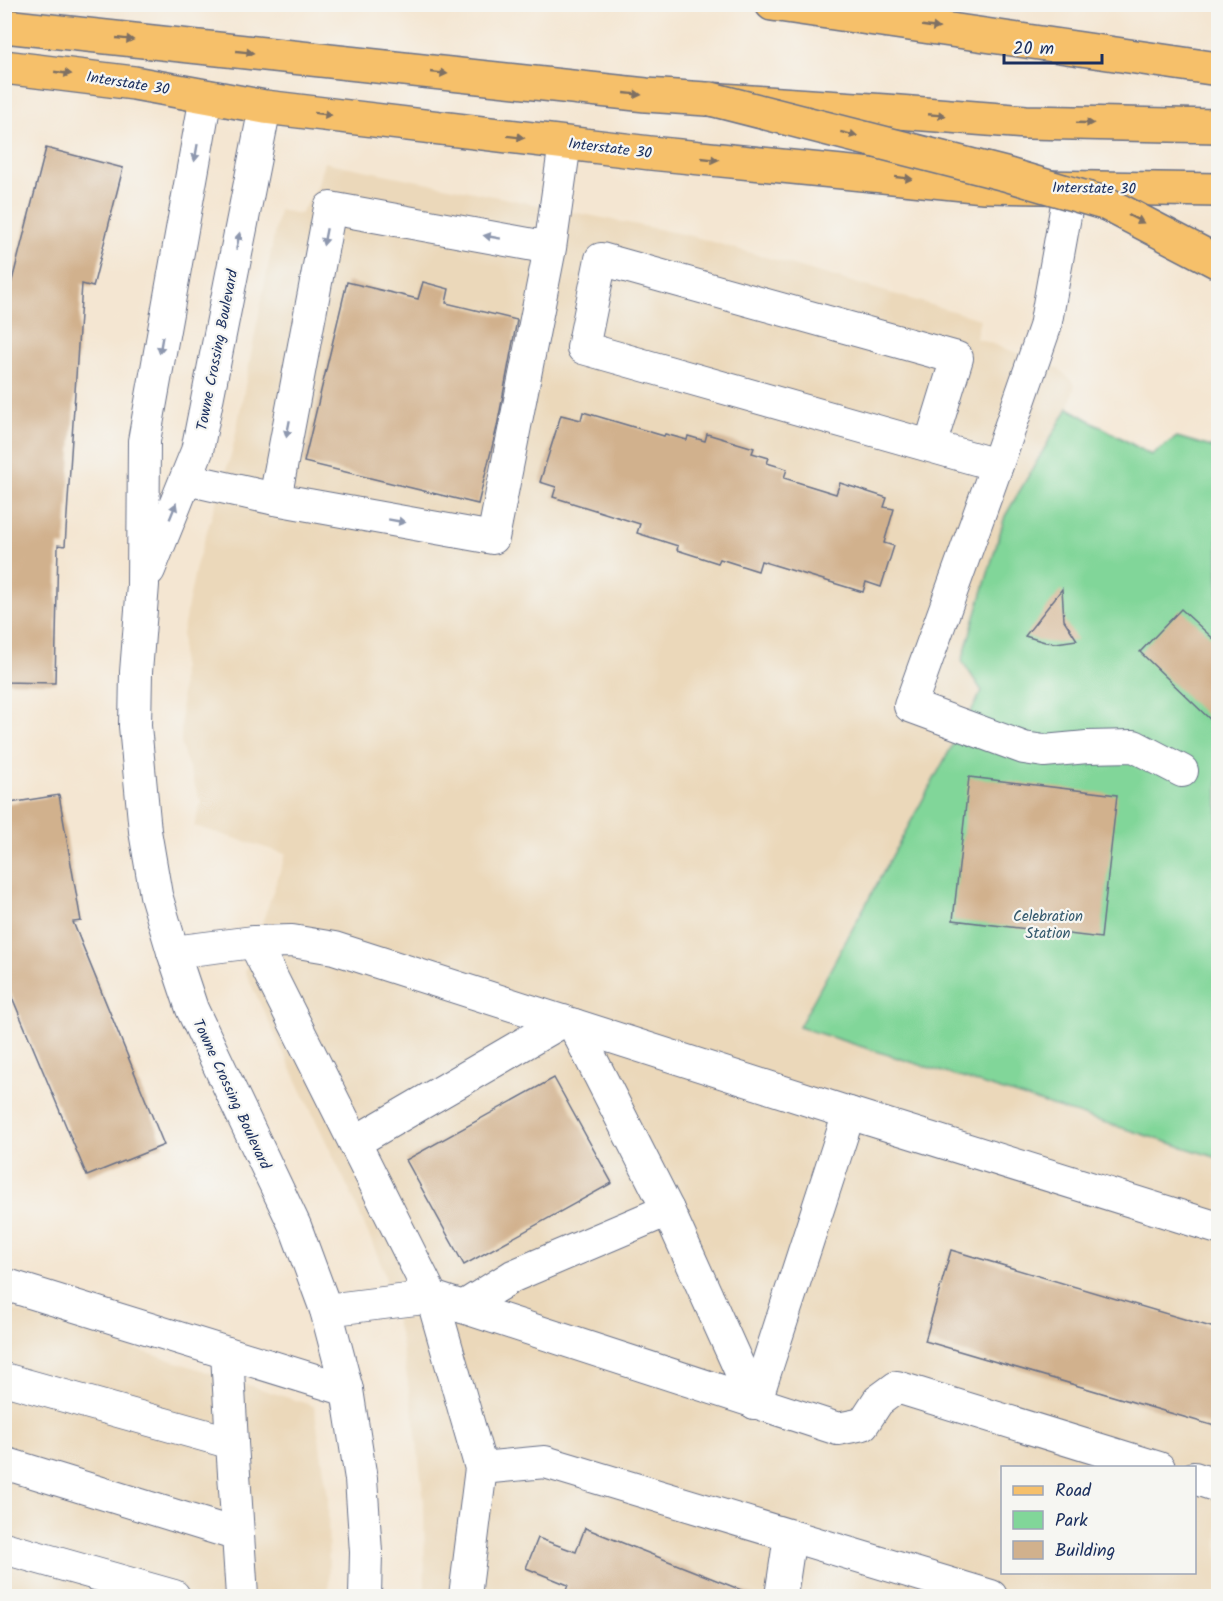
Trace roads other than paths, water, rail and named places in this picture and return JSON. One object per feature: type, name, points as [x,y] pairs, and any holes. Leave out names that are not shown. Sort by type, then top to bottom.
[{"type":"main road","points":[[772,4],[1218,69]]},
{"type":"main road","points":[[4,26],[646,95],[1026,122],[1218,126]]},
{"type":"main road","name":"Interstate 30","points":[[4,67],[134,83],[265,107],[650,153],[984,186],[1218,190]]},
{"type":"main road","points":[[711,99],[1005,174],[1107,204],[1218,262]]},
{"type":"street","name":"Towne Crossing Boulevard","points":[[206,96],[144,441],[143,585],[136,672],[135,726],[145,831],[156,895],[192,1009],[295,1226],[326,1310],[347,1390],[361,1479],[366,1552],[365,1596]]},
{"type":"street","name":"Towne Crossing Boulevard","points":[[143,585],[197,451],[265,107]]},
{"type":"street","points":[[186,479],[275,499],[493,538],[550,248],[565,143]]},
{"type":"street","points":[[1070,188],[1045,327],[910,706],[1024,748],[1044,751],[1134,746],[1182,771]]},
{"type":"street","points":[[275,499],[330,208],[550,248]]},
{"type":"street","points":[[930,446],[957,358],[602,259],[583,348],[997,465]]},
{"type":"street","points":[[172,951],[292,940],[334,948],[1218,1228]]},
{"type":"street","points":[[254,942],[432,1297],[481,1468],[465,1596]]},
{"type":"street","points":[[355,1142],[568,1023]]},
{"type":"street","points":[[568,1023],[668,1210],[755,1403]]},
{"type":"street","points":[[755,1403],[849,1113]]},
{"type":"street","points":[[463,1307],[513,1276],[668,1210]]},
{"type":"street","points":[[4,1284],[347,1390]]},
{"type":"street","points":[[326,1310],[432,1297],[838,1429],[863,1424],[878,1401],[897,1388],[1156,1466]]},
{"type":"street","points":[[227,1353],[242,1596]]},
{"type":"street","points":[[4,1379],[232,1443]]},
{"type":"street","points":[[481,1468],[545,1462],[991,1596]]},
{"type":"street","points":[[4,1463],[238,1536]]},
{"type":"street","points":[[1196,1479],[1218,1486]]},
{"type":"street","points":[[781,1596],[790,1536]]},
{"type":"street","points":[[4,1548],[174,1596]]},
{"type":"park label","name":"Celebration Station","points":[[1048,924]]}]
